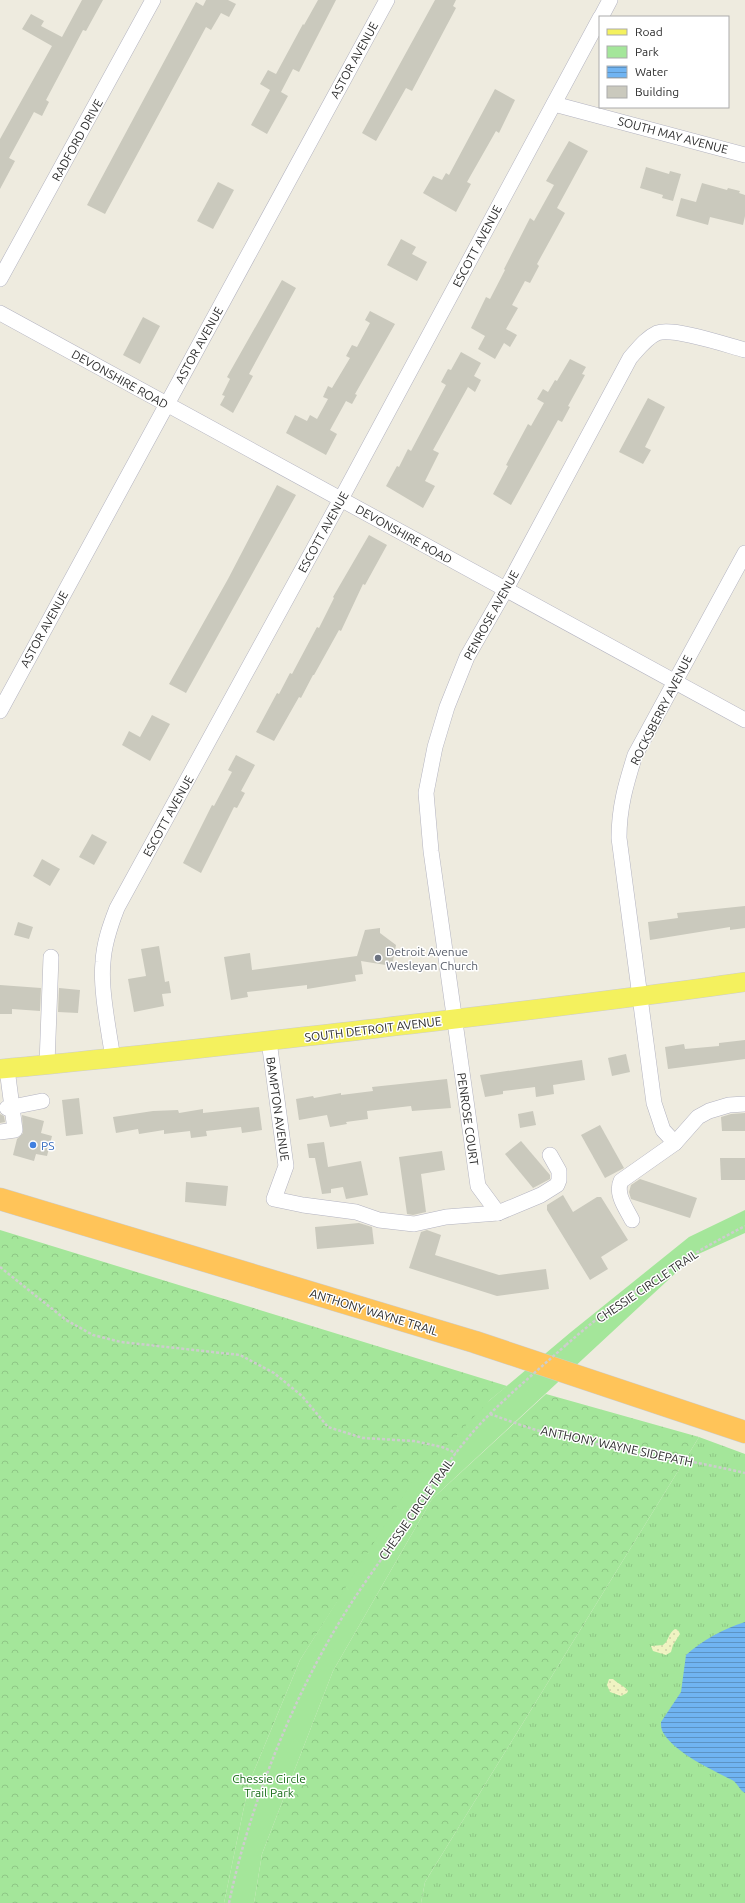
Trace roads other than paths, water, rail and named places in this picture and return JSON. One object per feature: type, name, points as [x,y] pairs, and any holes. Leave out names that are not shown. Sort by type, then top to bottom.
[{"type":"highway","name":"ANTHONY WAYNE TRAIL","points":[[0,1199],[475,1342],[745,1432]]},
{"type":"main road","name":"SOUTH DETROIT AVENUE","points":[[4,1069],[113,1059],[269,1041],[640,997],[745,982]]},
{"type":"street","name":"RADFORD DRIVE","points":[[0,279],[153,0]]},
{"type":"street","name":"ASTOR AVENUE","points":[[0,711],[387,0]]},
{"type":"street","name":"ESCOTT AVENUE","points":[[601,16],[610,0]]},
{"type":"street","name":"ESCOTT AVENUE","points":[[113,1059],[102,963],[106,936],[117,908],[341,499],[599,20]]},
{"type":"street","name":"SOUTH MAY AVENUE","points":[[554,104],[743,150]]},
{"type":"street","name":"DEVONSHIRE ROAD","points":[[0,314],[745,720]]},
{"type":"street","name":"PENROSE AVENUE","points":[[454,1019],[431,852],[426,793],[435,747],[447,706],[467,657],[506,589],[630,358],[643,343],[657,333],[670,331],[745,350]]},
{"type":"street","name":"ROCKSBERRY AVENUE","points":[[675,1143],[663,1130],[654,1103],[619,838],[619,818],[624,791],[636,755],[674,682],[745,553]]},
{"type":"street","points":[[47,1064],[51,957]]},
{"type":"street","name":"PENROSE COURT","points":[[454,1019],[478,1186],[498,1213]]},
{"type":"street","name":"BAMPTON AVENUE","points":[[269,1041],[286,1166],[274,1199],[303,1205],[356,1212],[379,1220],[414,1224],[446,1217],[498,1213]]},
{"type":"street","points":[[0,1132],[14,1130],[4,1069]]},
{"type":"street","points":[[9,1102],[42,1101]]},
{"type":"street","points":[[632,1220],[619,1193],[621,1181],[675,1143],[698,1117],[709,1111],[729,1105],[745,1104]]},
{"type":"street","points":[[498,1213],[541,1195],[557,1185],[559,1180],[559,1171],[550,1155]]},
{"type":"water","points":[[745,1622],[745,1793],[734,1781],[695,1760],[677,1748],[663,1732],[661,1722],[681,1692],[686,1655],[699,1644],[729,1628]]},
{"type":"place","name":"Detroit Avenue Wesleyan Church","points":[[378,958]]},
{"type":"place","name":"PS","points":[[33,1145]]},
{"type":"park label","name":"Chessie Circle Trail Park","points":[[269,1785]]}]
